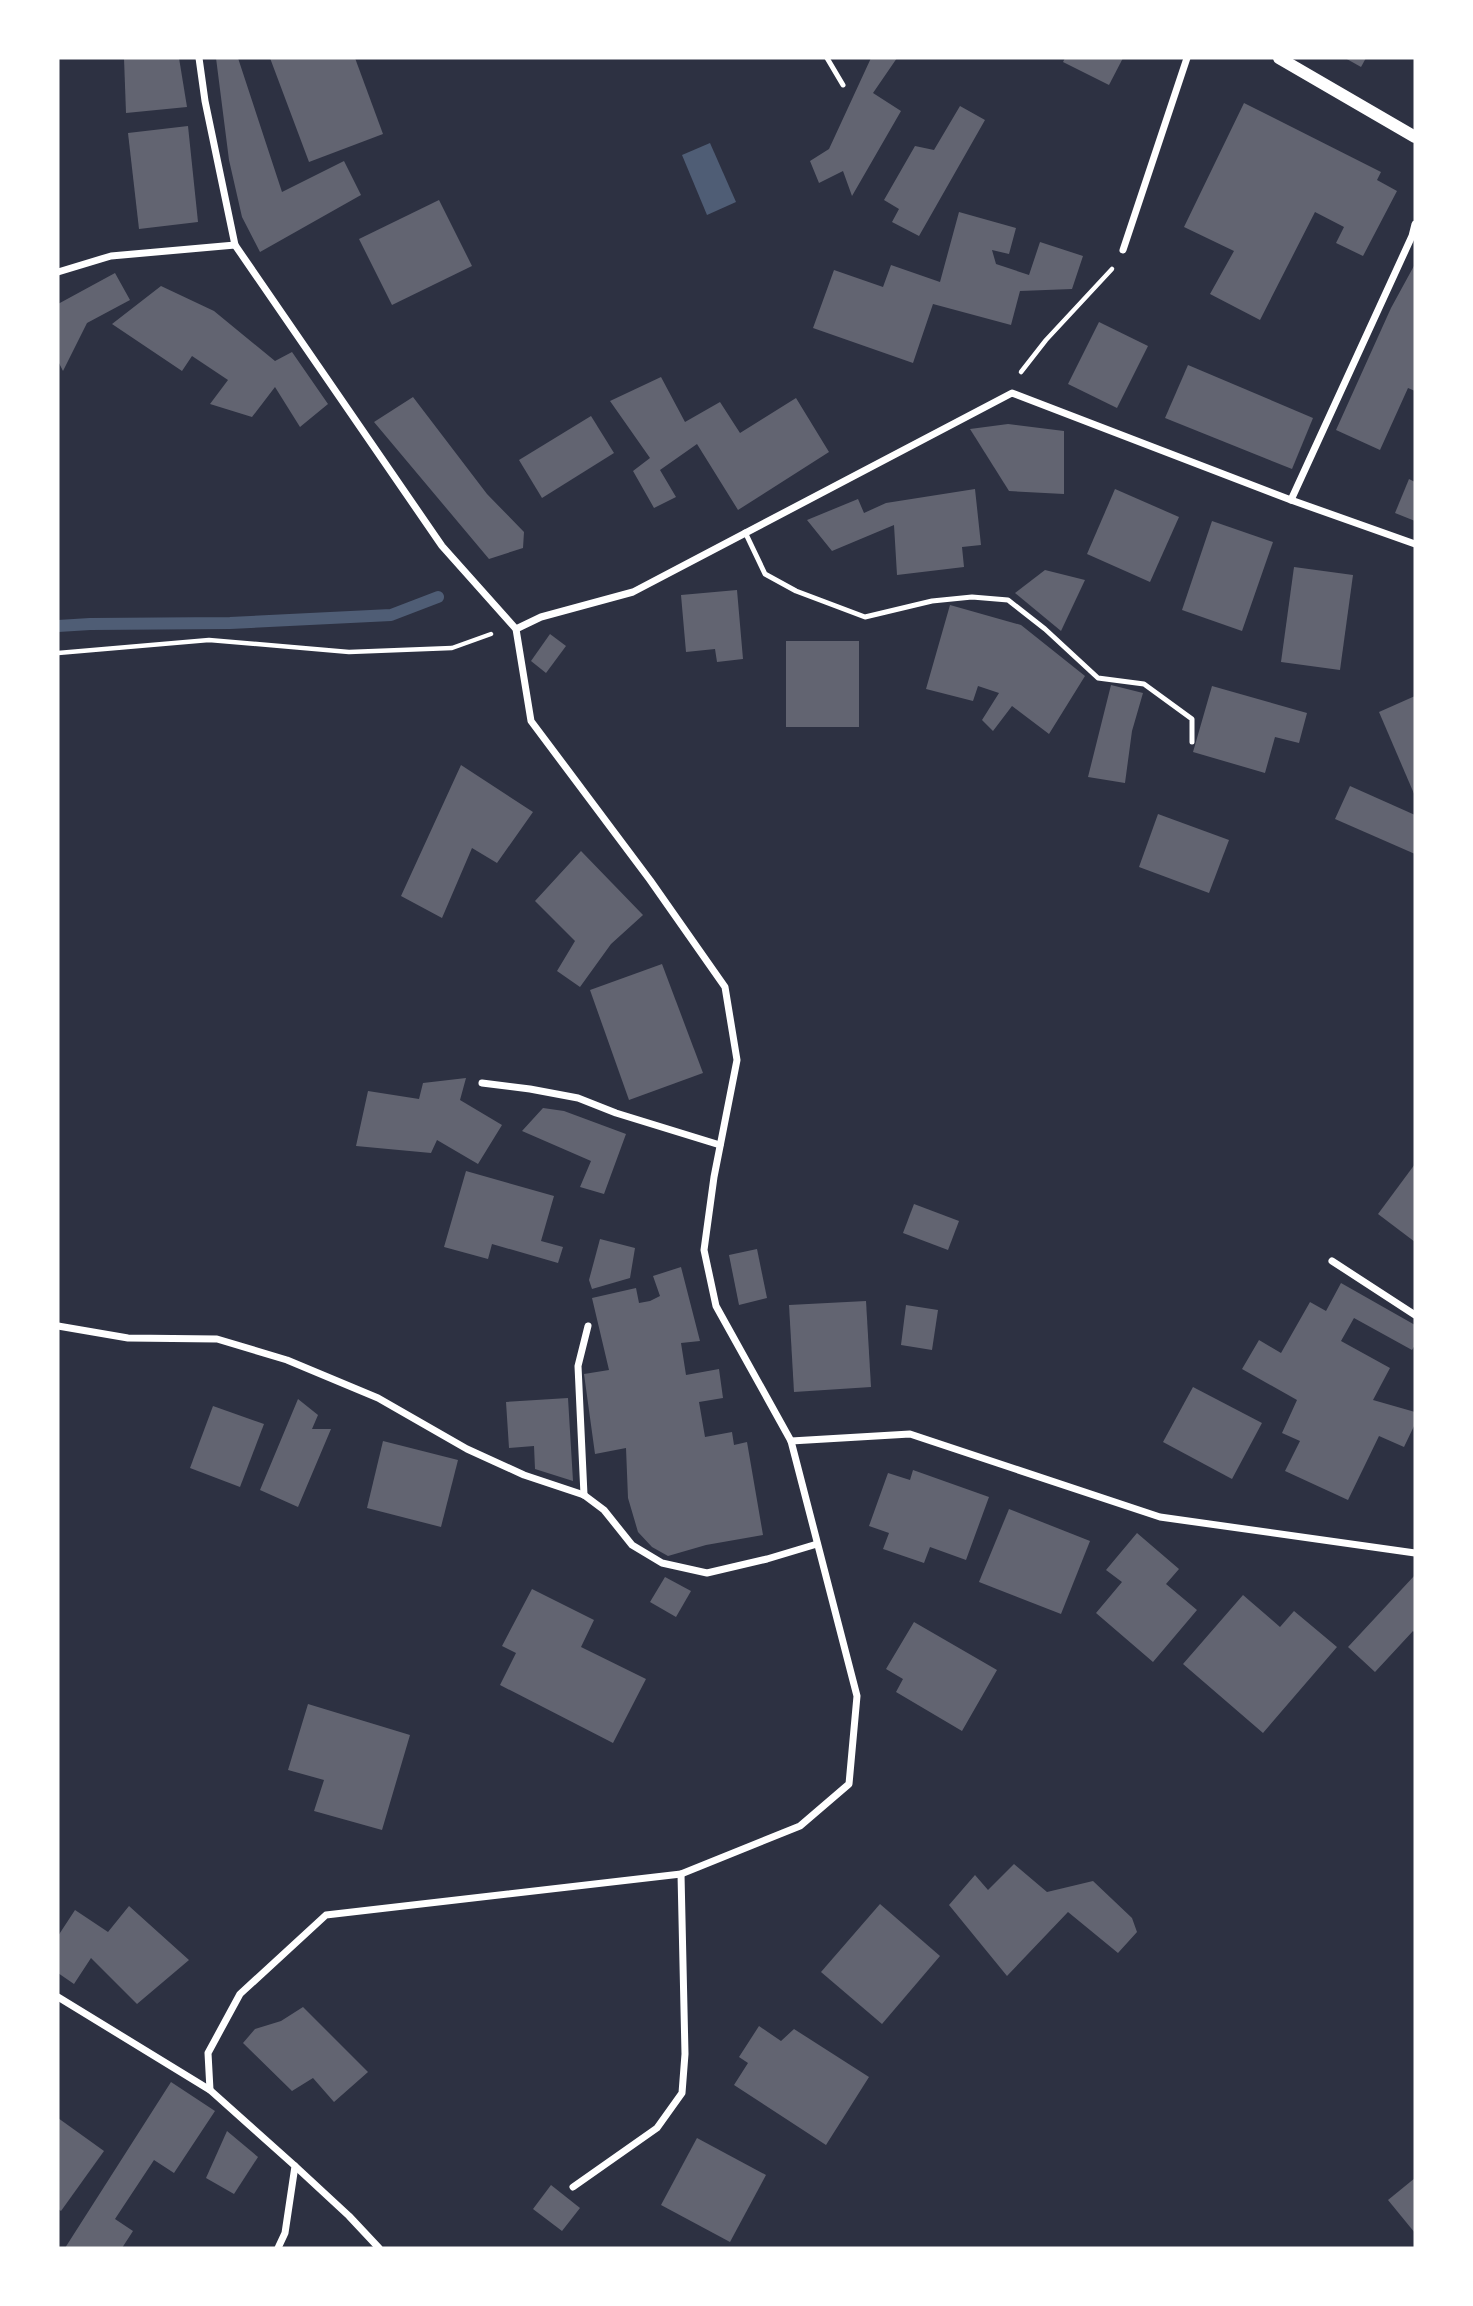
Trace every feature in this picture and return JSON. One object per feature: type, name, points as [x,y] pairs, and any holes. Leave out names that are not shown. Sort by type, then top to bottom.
[{"type":"street","points":[[199,58],[205,101],[235,245],[442,546],[516,629],[531,721],[650,880],[725,987],[737,1060],[720,1145],[704,1250],[716,1306],[791,1441],[857,1696],[849,1784],[800,1826],[681,1874],[326,1914],[240,1994],[208,2053],[210,2090]]},
{"type":"street","points":[[1123,250],[1187,58]]},
{"type":"street","points":[[1279,58],[1415,137]]},
{"type":"street","points":[[1291,500],[1412,236],[1415,224]]},
{"type":"street","points":[[58,272],[111,256],[235,245]]},
{"type":"street","points":[[516,629],[541,617],[633,592],[1012,393],[1291,500],[1415,544]]},
{"type":"street","points":[[482,1083],[578,1098],[616,1113],[720,1145]]},
{"type":"street","points":[[1332,1261],[1415,1315]]},
{"type":"street","points":[[58,1326],[128,1338],[217,1339],[287,1360],[378,1398],[478,1454],[524,1475],[584,1494],[604,1510],[632,1545],[662,1563],[706,1573],[817,1544]]},
{"type":"street","points":[[584,1494],[578,1366],[588,1326]]},
{"type":"street","points":[[791,1441],[910,1434],[1160,1517],[1415,1553]]},
{"type":"street","points":[[573,2187],[657,2128],[682,2093],[685,2054],[681,1874]]},
{"type":"street","points":[[58,1997],[210,2090],[349,2216],[379,2248]]},
{"type":"street","points":[[278,2248],[285,2234],[295,2166]]},
{"type":"lane","points":[[827,58],[843,86]]},
{"type":"lane","points":[[746,532],[765,574],[796,591],[865,617],[932,601],[972,597],[1009,600],[1098,678],[1143,684],[1175,705],[1192,719],[1192,742]]},
{"type":"path","points":[[1012,393],[1024,367],[1110,272],[1123,250]]},
{"type":"path","points":[[58,653],[209,639],[349,652],[452,649],[488,635],[516,629]]},
{"type":"water","points":[[710,143],[736,202],[707,215],[682,155]]},
{"type":"building","points":[[124,58],[179,58],[187,107],[126,113]]},
{"type":"building","points":[[216,58],[238,58],[282,192],[344,161],[361,195],[260,252],[242,217],[229,160]]},
{"type":"building","points":[[270,58],[355,58],[383,134],[309,162]]},
{"type":"building","points":[[871,58],[897,58],[873,93],[901,111],[852,196],[843,171],[819,183],[810,161],[829,149]]},
{"type":"building","points":[[1065,58],[1123,58],[1109,85],[1063,62]]},
{"type":"building","points":[[1345,58],[1366,58],[1361,67]]},
{"type":"building","points":[[1244,103],[1381,172],[1377,180],[1397,191],[1363,256],[1336,243],[1344,227],[1315,212],[1260,320],[1210,294],[1234,251],[1184,227]]},
{"type":"building","points":[[960,106],[985,120],[919,236],[892,222],[899,209],[884,200],[915,146],[934,150]]},
{"type":"building","points":[[188,126],[198,222],[139,229],[128,133]]},
{"type":"building","points":[[439,200],[472,266],[392,305],[359,239]]},
{"type":"building","points":[[959,212],[1016,228],[1009,254],[992,250],[996,264],[1029,275],[1040,242],[1083,256],[1072,289],[1020,291],[1011,325],[933,304],[913,363],[813,328],[834,270],[883,287],[891,265],[940,282]]},
{"type":"building","points":[[1415,264],[1415,391],[1408,388],[1380,450],[1336,430],[1391,308]]},
{"type":"building","points":[[115,273],[130,300],[87,323],[63,371],[58,361],[58,304]]},
{"type":"building","points":[[161,286],[214,311],[275,361],[292,352],[328,404],[300,427],[275,387],[252,417],[210,404],[228,380],[192,356],[182,371],[112,324]]},
{"type":"building","points":[[1099,322],[1148,346],[1117,408],[1068,384]]},
{"type":"building","points":[[1188,365],[1313,418],[1292,469],[1165,418]]},
{"type":"building","points":[[661,377],[685,422],[720,402],[740,433],[796,398],[829,452],[738,510],[697,444],[660,470],[676,497],[654,508],[633,471],[650,458],[610,401]]},
{"type":"building","points":[[413,397],[487,494],[524,532],[523,548],[489,559],[374,422]]},
{"type":"building","points":[[591,416],[614,453],[542,498],[519,460]]},
{"type":"building","points":[[1008,424],[1064,431],[1064,494],[1009,491],[970,429]]},
{"type":"building","points":[[1409,479],[1415,482],[1415,521],[1395,513]]},
{"type":"building","points":[[975,489],[981,545],[962,547],[964,567],[897,575],[894,525],[832,551],[807,520],[858,499],[864,513],[886,503]]},
{"type":"building","points":[[1115,489],[1179,517],[1150,582],[1087,554]]},
{"type":"building","points":[[1212,521],[1273,542],[1242,631],[1182,610]]},
{"type":"building","points":[[1294,567],[1353,575],[1340,670],[1281,662]]},
{"type":"building","points":[[1045,570],[1085,580],[1061,631],[1015,593]]},
{"type":"building","points":[[737,590],[743,659],[717,662],[715,649],[686,652],[681,595]]},
{"type":"building","points":[[950,605],[1021,625],[1085,676],[1049,734],[1012,706],[993,731],[982,720],[999,693],[978,686],[973,701],[926,689]]},
{"type":"building","points":[[550,634],[566,646],[546,673],[531,661]]},
{"type":"building","points":[[786,641],[859,641],[859,727],[786,727]]},
{"type":"building","points":[[1111,685],[1143,693],[1132,731],[1125,783],[1088,777]]},
{"type":"building","points":[[1212,686],[1307,713],[1299,743],[1275,737],[1265,773],[1193,752]]},
{"type":"building","points":[[1415,696],[1415,796],[1379,712]]},
{"type":"building","points":[[461,765],[533,812],[497,863],[472,848],[442,918],[401,896]]},
{"type":"building","points":[[1350,786],[1415,815],[1415,854],[1335,819]]},
{"type":"building","points":[[1158,814],[1229,840],[1209,893],[1139,867]]},
{"type":"building","points":[[581,851],[643,915],[611,944],[580,987],[557,971],[575,941],[535,901]]},
{"type":"building","points":[[662,964],[703,1073],[629,1100],[590,990]]},
{"type":"building","points":[[466,1078],[460,1100],[502,1125],[478,1164],[437,1140],[431,1153],[356,1146],[368,1091],[419,1099],[423,1083]]},
{"type":"building","points":[[543,1108],[564,1111],[626,1134],[604,1194],[580,1187],[591,1161],[522,1131]]},
{"type":"building","points":[[1415,1164],[1415,1242],[1378,1214]]},
{"type":"building","points":[[466,1171],[554,1196],[541,1241],[563,1247],[558,1263],[492,1244],[488,1259],[444,1247]]},
{"type":"building","points":[[914,1204],[959,1221],[948,1250],[903,1233]]},
{"type":"building","points":[[600,1239],[635,1248],[630,1278],[592,1289],[589,1280]]},
{"type":"building","points":[[757,1249],[767,1298],[739,1305],[729,1255]]},
{"type":"building","points":[[681,1267],[700,1341],[681,1343],[686,1375],[719,1369],[723,1398],[699,1402],[705,1437],[732,1432],[734,1445],[747,1442],[763,1535],[706,1545],[668,1556],[652,1547],[638,1532],[628,1498],[626,1448],[595,1454],[584,1374],[609,1370],[592,1298],[636,1288],[639,1303],[650,1301],[660,1296],[653,1276]]},
{"type":"building","points":[[1341,1283],[1415,1325],[1415,1345],[1412,1350],[1354,1318],[1341,1341],[1390,1368],[1373,1400],[1415,1412],[1415,1424],[1404,1447],[1379,1436],[1348,1500],[1285,1471],[1300,1441],[1282,1433],[1297,1400],[1242,1369],[1259,1340],[1281,1353],[1310,1302],[1326,1311]]},
{"type":"building","points":[[866,1301],[871,1387],[794,1392],[789,1305]]},
{"type":"building","points":[[906,1305],[938,1310],[932,1350],[901,1345]]},
{"type":"building","points":[[1193,1387],[1262,1423],[1232,1479],[1163,1442]]},
{"type":"building","points":[[568,1398],[573,1481],[535,1469],[534,1446],[509,1448],[506,1402]]},
{"type":"building","points":[[298,1399],[318,1415],[312,1429],[331,1429],[298,1507],[260,1490]]},
{"type":"building","points":[[213,1406],[264,1424],[240,1487],[190,1468]]},
{"type":"building","points":[[383,1441],[458,1460],[441,1527],[367,1508]]},
{"type":"building","points":[[913,1470],[989,1497],[966,1560],[930,1547],[924,1563],[883,1549],[889,1533],[869,1526],[888,1473],[910,1480]]},
{"type":"building","points":[[1009,1509],[1090,1541],[1061,1614],[979,1582]]},
{"type":"building","points":[[1137,1533],[1179,1569],[1166,1584],[1197,1610],[1153,1662],[1096,1613],[1122,1582],[1106,1570]]},
{"type":"building","points":[[1415,1575],[1415,1633],[1413,1631],[1375,1672],[1348,1647]]},
{"type":"building","points":[[665,1577],[691,1591],[676,1617],[650,1602]]},
{"type":"building","points":[[532,1589],[594,1620],[581,1647],[646,1679],[613,1743],[500,1685],[516,1653],[502,1646]]},
{"type":"building","points":[[1243,1595],[1280,1627],[1294,1611],[1337,1647],[1263,1733],[1183,1664]]},
{"type":"building","points":[[914,1622],[997,1670],[962,1731],[896,1692],[903,1679],[886,1669]]},
{"type":"building","points":[[308,1704],[410,1735],[382,1830],[314,1811],[324,1780],[288,1770]]},
{"type":"building","points":[[1014,1864],[1047,1892],[1093,1881],[1132,1918],[1137,1932],[1118,1953],[1068,1912],[1007,1976],[949,1905],[975,1875],[988,1890]]},
{"type":"building","points":[[880,1904],[940,1956],[882,2024],[821,1972]]},
{"type":"building","points":[[129,1906],[189,1960],[137,2004],[91,1958],[74,1984],[58,1973],[58,1936],[75,1910],[108,1932]]},
{"type":"building","points":[[303,2007],[368,2072],[334,2102],[313,2078],[292,2091],[243,2043],[255,2029],[281,2021]]},
{"type":"building","points":[[759,2026],[781,2041],[794,2029],[869,2077],[826,2145],[734,2085],[748,2063],[739,2057]]},
{"type":"building","points":[[171,2082],[215,2111],[174,2173],[154,2160],[115,2219],[133,2231],[122,2248],[65,2248]]},
{"type":"building","points":[[58,2118],[104,2151],[61,2211],[58,2209]]},
{"type":"building","points":[[227,2131],[258,2157],[234,2194],[206,2178]]},
{"type":"building","points":[[697,2138],[766,2175],[730,2242],[661,2205]]},
{"type":"building","points":[[1415,2178],[1415,2233],[1388,2200]]},
{"type":"building","points":[[551,2185],[580,2208],[562,2231],[533,2209]]},
{"type":"waterway","points":[[58,626],[230,623],[391,615],[438,597]]}]
